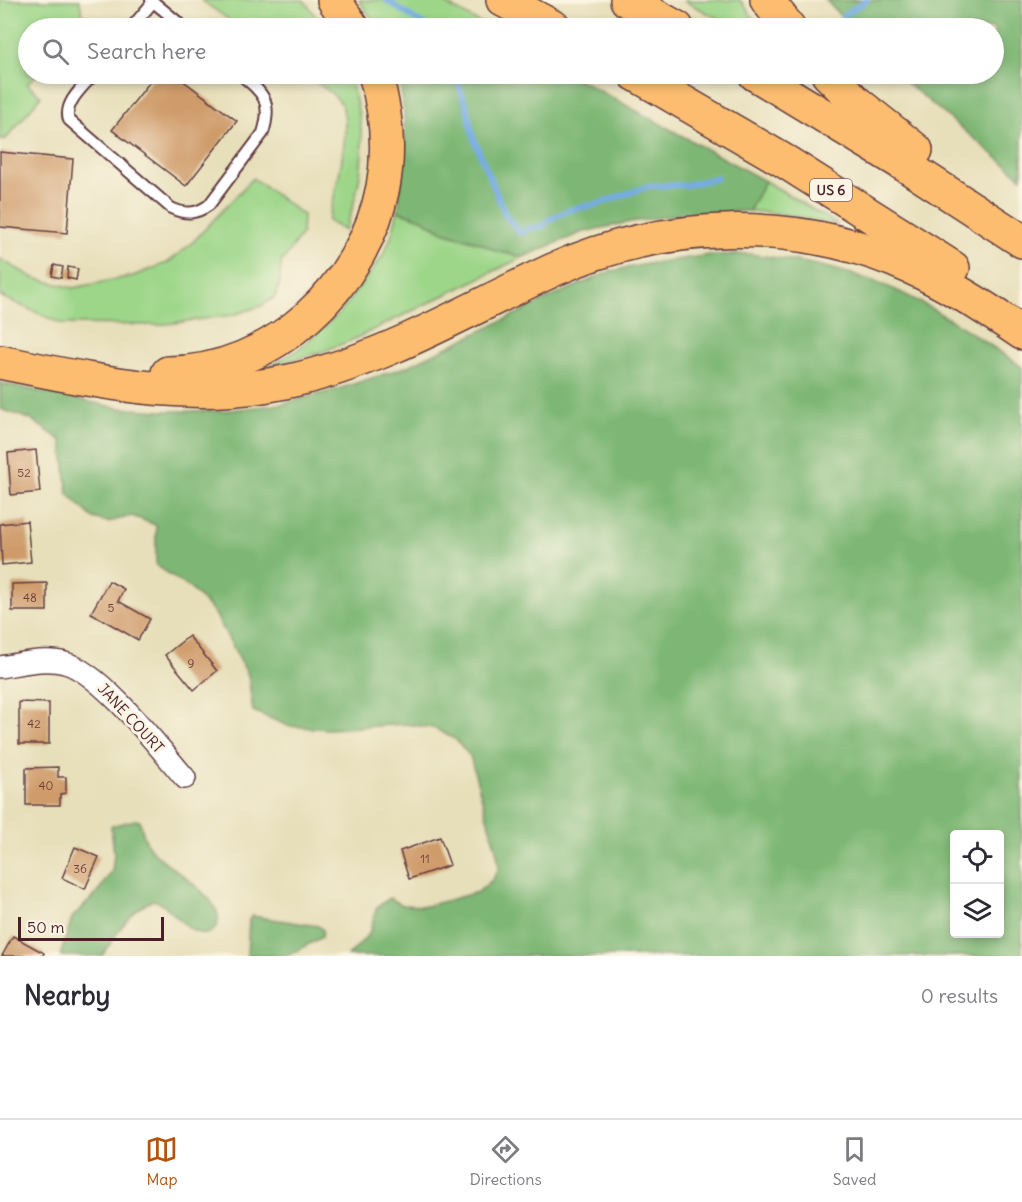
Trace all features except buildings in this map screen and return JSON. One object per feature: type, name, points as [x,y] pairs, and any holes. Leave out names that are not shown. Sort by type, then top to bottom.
[{"type":"highway","points":[[334,0],[346,18]]},
{"type":"highway","points":[[502,0],[536,18]]},
{"type":"highway","points":[[627,0],[660,18]]},
{"type":"highway","points":[[767,0],[781,18]]},
{"type":"highway","points":[[0,348],[115,370],[174,373],[215,366],[249,356],[297,326],[325,300],[348,271],[365,239],[379,203],[383,186],[386,147],[384,107],[378,84]]},
{"type":"highway","name":"US 6","points":[[652,84],[786,162],[1022,314]]},
{"type":"highway","points":[[772,84],[896,159],[1022,241]]},
{"type":"highway","points":[[838,84],[880,122],[1022,227]]},
{"type":"highway","points":[[0,362],[144,388],[219,390],[274,384],[316,375],[366,358],[554,270],[602,251],[645,240],[708,231],[760,231],[812,237],[876,254],[908,266],[950,287],[1022,333]]},
{"type":"street","name":"JANE COURT","points":[[0,667],[56,661],[83,671],[117,701],[185,778]]},
{"type":"lane","points":[[139,18],[152,1],[173,18]]},
{"type":"lane","points":[[86,84],[69,104],[67,117],[69,120],[171,208],[179,212],[192,213],[209,205],[263,133],[267,104],[252,84]]},
{"type":"green space","points":[[0,0],[79,0],[84,18],[18,18],[18,84],[27,84],[41,96],[6,139],[0,139]]},
{"type":"green space","points":[[201,0],[304,0],[317,18],[227,18]]},
{"type":"green space","points":[[359,0],[439,0],[471,18],[371,18]]},
{"type":"green space","points":[[683,0],[740,0],[754,18],[717,18]]},
{"type":"green space","points":[[826,0],[1022,0],[1022,178],[908,84],[1004,84],[1004,18],[842,18]]},
{"type":"green space","points":[[319,84],[351,84],[362,138],[361,169],[355,200],[345,231],[328,221],[338,179],[345,131],[342,106]]},
{"type":"green space","points":[[400,84],[587,84],[765,181],[749,211],[689,213],[630,222],[583,232],[523,257],[496,251],[481,243],[443,232],[422,219],[398,211],[405,146]]},
{"type":"green space","points":[[253,178],[303,215],[302,234],[281,263],[280,282],[275,297],[261,306],[233,315],[159,325],[62,324],[0,296],[0,259],[34,278],[73,288],[133,276],[167,263],[191,244]]},
{"type":"green space","points":[[765,181],[839,225],[776,213],[749,211]]},
{"type":"green space","points":[[398,211],[422,219],[443,232],[481,243],[496,251],[523,257],[350,341],[318,353],[269,366],[295,352],[339,314],[382,257],[391,237]]},
{"type":"green space","points":[[748,254],[826,267],[882,284],[900,292],[978,337],[1022,367],[1022,956],[348,956],[369,934],[377,907],[390,898],[402,905],[427,906],[478,892],[493,879],[499,868],[497,853],[470,756],[455,739],[434,728],[405,724],[329,729],[288,726],[253,711],[248,675],[214,612],[191,589],[156,565],[156,525],[132,516],[108,522],[93,518],[68,494],[62,441],[30,419],[0,409],[0,383],[119,408],[160,411],[222,411],[282,404],[406,367],[611,271],[710,255]]},
{"type":"green space","points":[[135,820],[140,821],[144,838],[156,855],[191,882],[211,902],[217,913],[217,925],[209,933],[197,932],[184,924],[167,907],[153,900],[130,917],[102,956],[60,956],[72,918],[97,893],[112,871],[114,854],[111,826]]},
{"type":"green space","points":[[252,916],[318,926],[323,930],[322,937],[287,956],[247,956],[249,920]]},
{"type":"waterway","points":[[386,0],[413,18]]},
{"type":"waterway","points":[[843,16],[867,0]]},
{"type":"waterway","points":[[459,84],[467,108],[473,137],[506,216],[520,233],[530,228],[542,227],[550,219],[572,209],[598,204],[649,186],[686,185],[717,178]]}]
